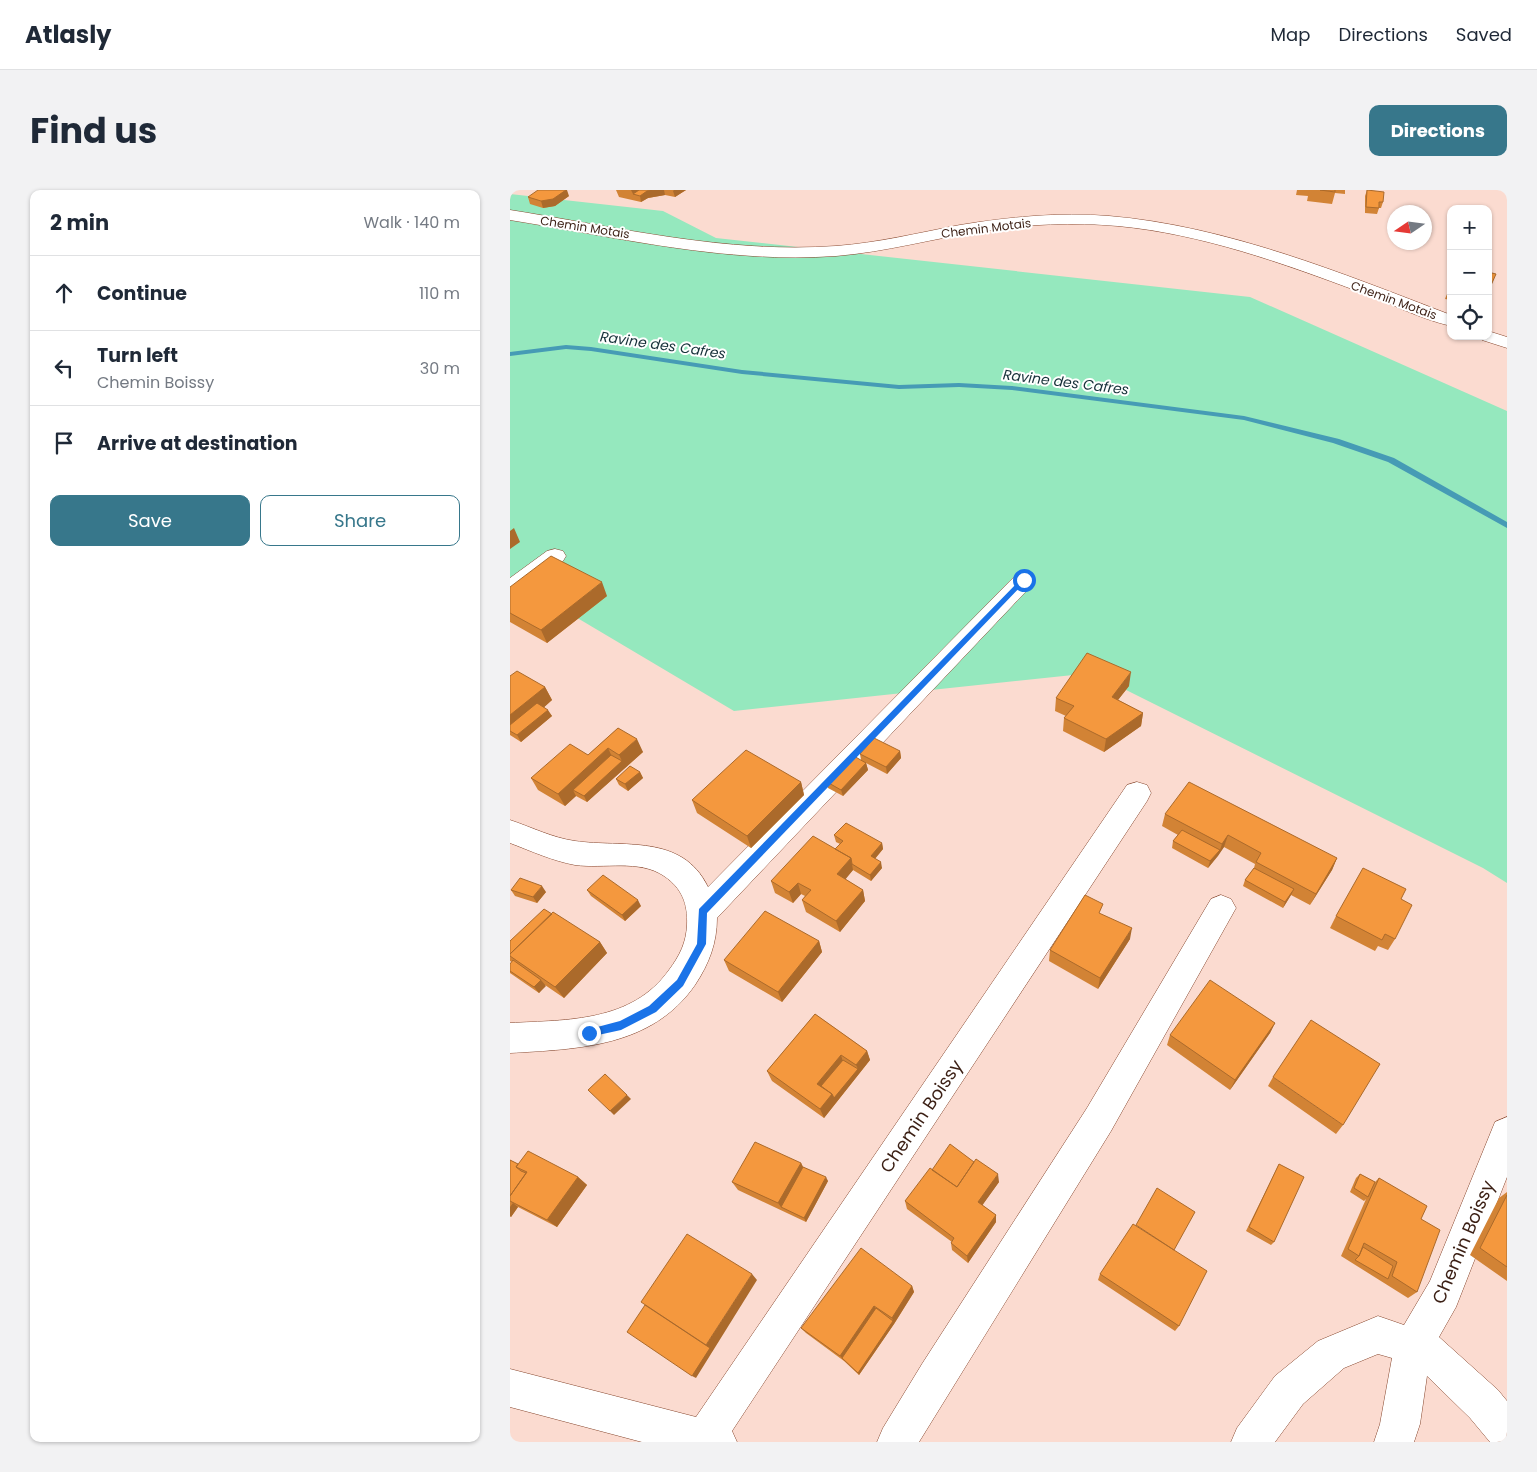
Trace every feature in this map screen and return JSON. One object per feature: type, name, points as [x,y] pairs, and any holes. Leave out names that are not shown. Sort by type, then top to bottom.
[{"type":"street","name":"Chemin Motais","points":[[510,215],[709,245],[813,252],[862,248],[1008,223],[1076,220],[1137,224],[1220,240],[1368,290],[1447,320]]},
{"type":"street","points":[[1492,337],[1507,343]]},
{"type":"street","points":[[510,589],[555,556]]},
{"type":"street","points":[[702,912],[1024,580]]},
{"type":"street","name":"Chemin Boissy","points":[[510,1388],[711,1440],[1137,793]]},
{"type":"street","points":[[510,831],[574,853],[645,856],[672,865],[693,883],[702,912],[701,944],[680,983],[652,1009],[621,1025],[589,1033],[510,1038]]},
{"type":"street","points":[[897,1442],[960,1337],[1112,1098],[1170,1000],[1221,908]]},
{"type":"street","name":"Chemin Boissy","points":[[1394,1442],[1400,1424],[1413,1346],[1443,1294],[1507,1134]]},
{"type":"street","points":[[1251,1442],[1289,1390],[1331,1354],[1378,1335],[1428,1351],[1484,1404],[1507,1432]]},
{"type":"green space","points":[[510,194],[663,211],[716,238],[1250,297],[1507,411],[1507,883],[1483,868],[1092,673],[734,711],[510,578]]},
{"type":"building","points":[[538,190],[566,190],[553,199],[541,201],[528,197]]},
{"type":"building","points":[[639,190],[655,190],[647,191],[640,196],[633,194]]},
{"type":"building","points":[[1367,190],[1384,192],[1383,202],[1379,202],[1379,208],[1366,207]]},
{"type":"building","points":[[1492,273],[1496,274],[1492,283]]},
{"type":"building","points":[[551,556],[602,582],[541,630],[510,613],[510,587]]},
{"type":"building","points":[[1087,653],[1131,672],[1112,697],[1143,713],[1106,739],[1064,718],[1074,706],[1056,698]]},
{"type":"building","points":[[517,671],[545,687],[510,715],[510,676]]},
{"type":"building","points":[[537,703],[548,710],[517,735],[510,731],[510,725]]},
{"type":"building","points":[[618,728],[637,739],[619,755],[608,748],[558,794],[531,778],[570,744],[588,755]]},
{"type":"building","points":[[874,738],[900,751],[886,767],[860,754]]},
{"type":"building","points":[[746,750],[801,782],[747,836],[692,800]]},
{"type":"building","points":[[611,755],[622,761],[584,796],[573,790]]},
{"type":"building","points":[[852,755],[866,763],[841,790],[827,782]]},
{"type":"building","points":[[630,766],[640,772],[625,784],[616,779]]},
{"type":"building","points":[[1189,782],[1337,858],[1316,894],[1256,862],[1261,853],[1228,835],[1222,844],[1165,814]]},
{"type":"building","points":[[846,823],[882,843],[871,856],[881,862],[870,875],[852,864],[851,858],[835,849],[843,841],[834,835]]},
{"type":"building","points":[[1182,830],[1220,850],[1210,861],[1173,841]]},
{"type":"building","points":[[813,836],[851,858],[837,874],[863,890],[836,921],[802,900],[811,890],[798,883],[789,892],[771,881]]},
{"type":"building","points":[[1254,868],[1294,889],[1285,902],[1245,880]]},
{"type":"building","points":[[1363,868],[1406,889],[1401,899],[1412,905],[1395,939],[1385,934],[1382,940],[1336,916]]},
{"type":"building","points":[[603,875],[638,900],[622,915],[587,890]]},
{"type":"building","points":[[520,878],[542,886],[533,897],[511,890]]},
{"type":"building","points":[[1085,895],[1103,904],[1099,913],[1132,928],[1100,978],[1050,950]]},
{"type":"building","points":[[544,909],[552,914],[510,954],[510,941]]},
{"type":"building","points":[[765,911],[819,941],[778,992],[724,960]]},
{"type":"building","points":[[553,912],[600,942],[555,987],[510,956]]},
{"type":"building","points":[[513,960],[541,980],[534,987],[510,971],[510,964]]},
{"type":"building","points":[[1210,980],[1275,1023],[1235,1080],[1170,1035]]},
{"type":"building","points":[[815,1014],[867,1051],[856,1065],[841,1055],[817,1084],[832,1094],[820,1109],[767,1071]]},
{"type":"building","points":[[1311,1020],[1380,1064],[1343,1125],[1273,1077]]},
{"type":"building","points":[[843,1060],[858,1069],[834,1098],[832,1094],[821,1086]]},
{"type":"building","points":[[605,1074],[627,1095],[610,1111],[588,1090]]},
{"type":"building","points":[[755,1142],[801,1163],[778,1203],[732,1182]]},
{"type":"building","points":[[950,1144],[974,1162],[957,1187],[932,1170]]},
{"type":"building","points":[[528,1151],[578,1177],[547,1220],[510,1201],[510,1196],[527,1172],[516,1167]]},
{"type":"building","points":[[976,1159],[998,1174],[978,1202],[996,1215],[967,1256],[951,1243],[954,1238],[905,1201],[930,1168],[957,1187]]},
{"type":"building","points":[[510,1160],[518,1164],[516,1167],[526,1173],[510,1196]]},
{"type":"building","points":[[1279,1164],[1304,1177],[1274,1242],[1249,1227]]},
{"type":"building","points":[[803,1167],[826,1177],[804,1218],[781,1207]]},
{"type":"building","points":[[1360,1174],[1375,1182],[1368,1197],[1354,1188]]},
{"type":"building","points":[[1379,1178],[1427,1206],[1421,1219],[1440,1230],[1417,1292],[1392,1276],[1397,1262],[1364,1243],[1359,1256],[1348,1249]]},
{"type":"building","points":[[1157,1188],[1195,1212],[1174,1250],[1136,1225]]},
{"type":"building","points":[[1507,1195],[1507,1267],[1480,1248]]},
{"type":"building","points":[[1133,1224],[1207,1271],[1179,1326],[1100,1274]]},
{"type":"building","points":[[687,1234],[752,1274],[706,1345],[641,1302]]},
{"type":"building","points":[[1363,1247],[1393,1266],[1388,1279],[1355,1260]]},
{"type":"building","points":[[861,1248],[912,1286],[892,1318],[874,1306],[840,1356],[801,1328]]},
{"type":"building","points":[[645,1305],[710,1348],[692,1376],[627,1332]]},
{"type":"building","points":[[876,1308],[893,1321],[858,1373],[842,1358]]},
{"type":"waterway","name":"Ravine des Cafres","points":[[510,354],[566,347],[591,349],[742,372],[899,387],[959,385],[1012,388],[1244,418],[1336,441],[1391,460],[1507,525]]},
{"type":"route","points":[[589,1033],[621,1025],[652,1009],[680,983],[701,944],[702,912],[1024,580]]}]
